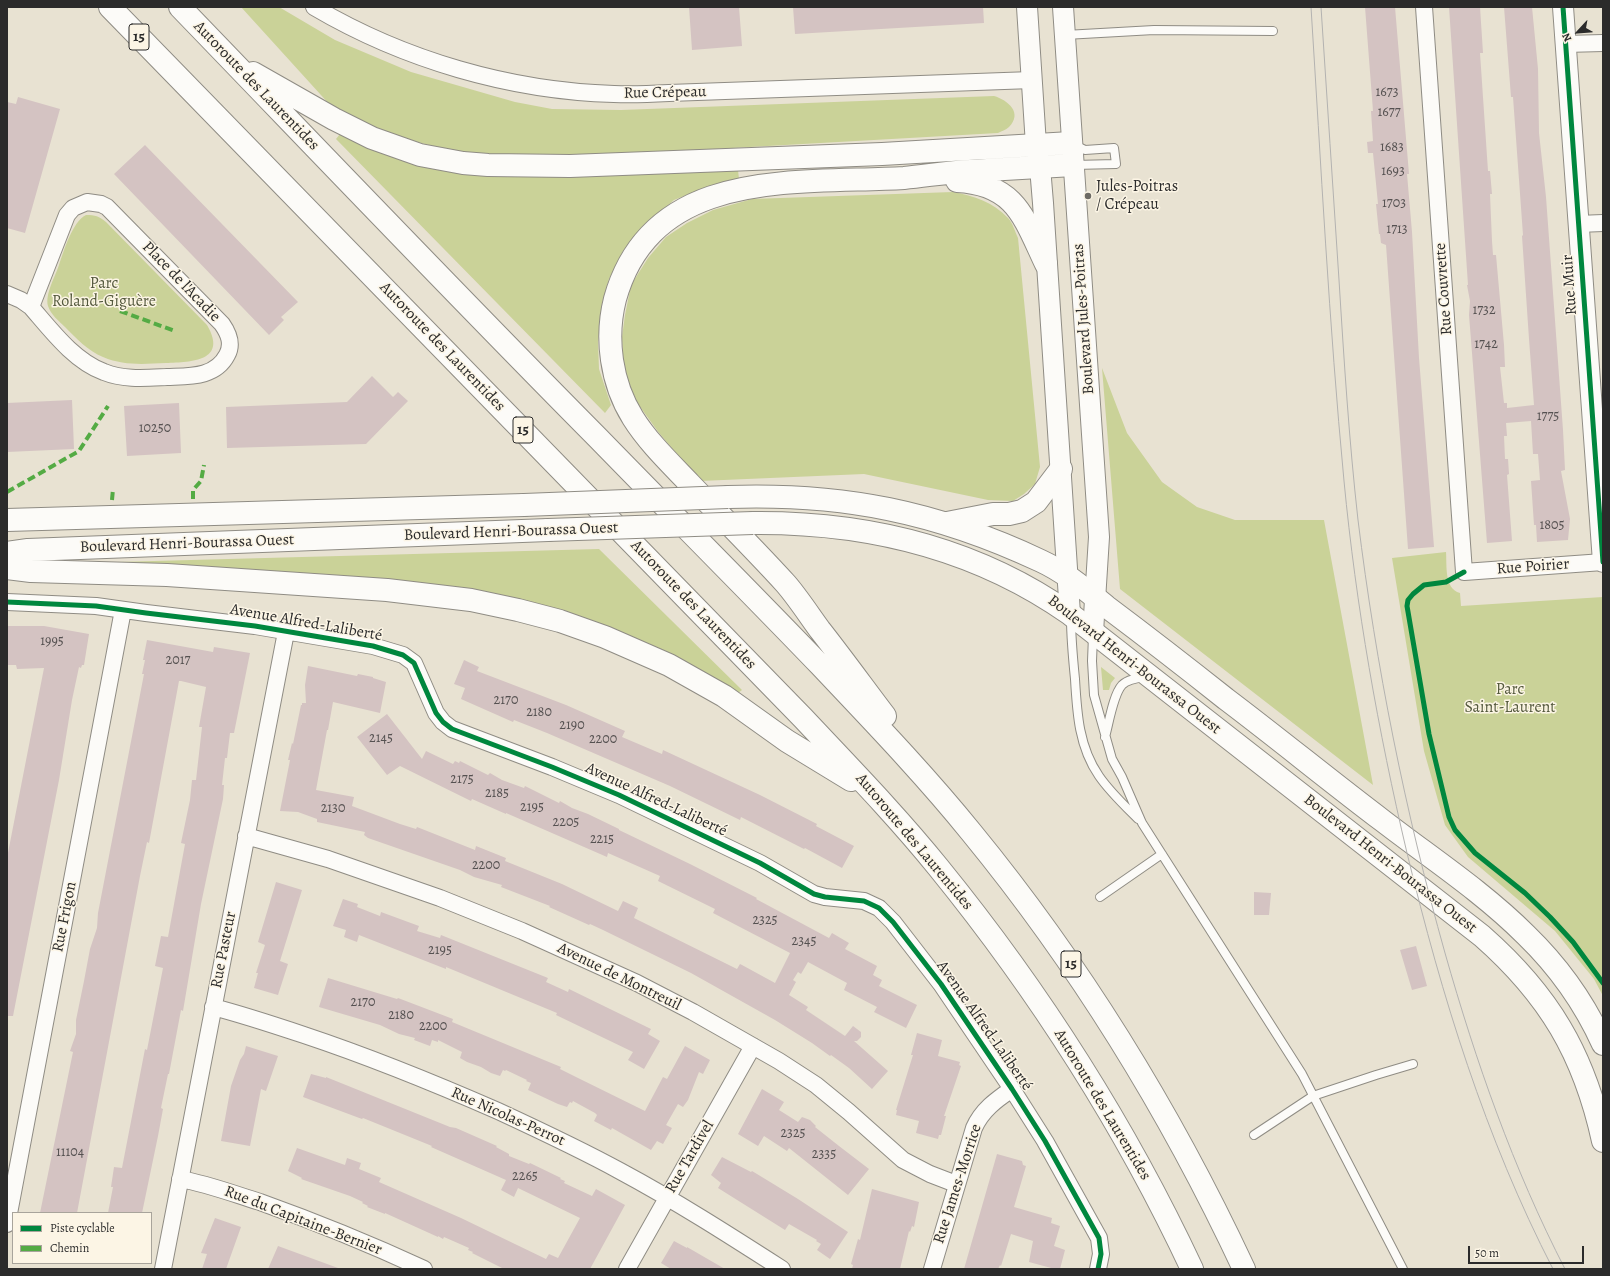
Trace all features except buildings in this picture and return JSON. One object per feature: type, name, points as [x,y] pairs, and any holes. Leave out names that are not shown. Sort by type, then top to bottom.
[{"type":"main road","name":"Autoroute des Laurentides","points":[[110,7],[803,718],[876,796],[921,847],[975,914],[1051,1021],[1109,1113],[1158,1201],[1192,1269]]},
{"type":"main road","name":"Autoroute des Laurentides","points":[[180,7],[454,293],[781,624],[877,726],[972,832],[1050,934],[1137,1066],[1202,1183],[1244,1269]]},
{"type":"main road","points":[[233,62],[334,119],[372,138],[420,155],[463,163],[507,166],[570,166],[882,154],[1071,144]]},
{"type":"main road","points":[[972,832],[788,586],[677,471],[639,428],[627,409],[619,389],[612,356],[610,334],[614,306],[626,271],[638,250],[651,235],[666,221],[682,210],[700,201],[720,194],[760,185],[790,182],[904,178],[968,171],[1073,166]]},
{"type":"main road","points":[[904,178],[977,182],[1000,192],[1016,205],[1025,220],[1046,264]]},
{"type":"main road","points":[[946,523],[993,514],[1009,514],[1027,508],[1036,502],[1061,469]]},
{"type":"main road","name":"Boulevard Henri-Bourassa Ouest","points":[[7,520],[785,496],[846,501],[889,508],[946,523],[976,533],[1042,561],[1068,578],[1096,598],[1500,911],[1527,935],[1559,971],[1586,1009],[1603,1044]]},
{"type":"main road","name":"Boulevard Henri-Bourassa Ouest","points":[[7,552],[548,530],[753,523],[797,523],[841,527],[910,540],[955,554],[1006,576],[1051,600],[1482,936],[1511,962],[1537,992],[1568,1039],[1591,1093],[1603,1141]]},
{"type":"main road","points":[[7,568],[31,571],[167,575],[386,590],[471,600],[539,615],[605,637],[669,665],[724,696],[787,741],[876,796]]},
{"type":"street","name":"Rue Crépeau","points":[[314,7],[340,23],[387,44],[435,62],[495,78],[554,89],[614,94],[669,93],[1032,80]]},
{"type":"street","name":"Boulevard Jules-Poitras","points":[[1027,7],[1036,145],[1040,167],[1070,614]]},
{"type":"street","name":"Boulevard Jules-Poitras","points":[[1062,7],[1099,538],[1093,632]]},
{"type":"street","name":"Rue Couvrette","points":[[1424,7],[1464,572]]},
{"type":"street","name":"Rue Muir","points":[[1563,7],[1578,224],[1597,397],[1603,562]]},
{"type":"street","points":[[1565,44],[1603,43]]},
{"type":"street","name":"Place de l'Acadie","points":[[7,294],[21,300],[31,307],[73,352],[93,367],[118,377],[137,378],[192,376],[205,374],[214,370],[220,365],[226,356],[230,345],[229,337],[222,324],[107,207],[95,202],[87,202],[79,205],[67,215],[31,307]]},
{"type":"street","points":[[1578,224],[1603,222]]},
{"type":"street","name":"Rue Poirier","points":[[1464,572],[1603,562]]},
{"type":"street","name":"Avenue Alfred-Laliberté","points":[[7,602],[89,605],[255,626],[358,642],[403,655],[416,667],[433,708],[439,718],[452,729],[552,767],[619,795],[760,863],[814,894],[825,897],[864,901],[874,905],[883,911],[893,922],[941,984],[1045,1141],[1099,1238],[1101,1248],[1098,1269]]},
{"type":"street","name":"Rue Frigon","points":[[7,1224],[123,610]]},
{"type":"street","name":"Rue Pasteur","points":[[163,1269],[286,632]]},
{"type":"street","name":"Avenue de Montreuil","points":[[246,836],[335,861],[415,889],[492,919],[637,983],[779,1061],[816,1085],[903,1160],[930,1174],[956,1184]]},
{"type":"street","name":"Rue Nicolas-Perrot","points":[[213,1007],[241,1014],[348,1050],[430,1082],[577,1148],[667,1197],[782,1269]]},
{"type":"street","name":"Rue Tardivel","points":[[627,1269],[753,1046]]},
{"type":"street","name":"Rue James-Morrice","points":[[932,1269],[969,1139],[978,1119],[991,1105],[1012,1090]]},
{"type":"street","name":"Rue du Capitaine-Bernier","points":[[180,1179],[206,1185],[286,1212],[364,1242],[424,1269]]},
{"type":"lane","points":[[1064,35],[1154,30],[1273,31]]},
{"type":"lane","points":[[1071,144],[1085,150],[1114,148],[1116,164],[1073,166]]},
{"type":"lane","points":[[1070,614],[1078,715],[1082,739],[1091,762],[1107,788],[1142,824],[1302,1074],[1403,1269]]},
{"type":"lane","points":[[1093,632],[1092,661],[1094,695],[1112,759],[1122,777],[1142,824]]},
{"type":"lane","points":[[1105,738],[1115,701],[1122,686],[1134,679],[1150,676]]},
{"type":"lane","points":[[1100,897],[1162,854]]},
{"type":"lane","points":[[1254,1135],[1313,1096],[1413,1064]]},
{"type":"green space","points":[[241,7],[279,7],[335,40],[411,72],[515,102],[552,109],[621,110],[994,96],[1009,104],[1015,117],[1009,127],[998,133],[661,152],[516,157],[453,151],[390,135],[330,105]]},
{"type":"green space","points":[[340,134],[381,153],[738,170],[739,179],[699,190],[674,200],[640,231],[623,251],[609,279],[602,303],[598,342],[599,369],[611,405],[605,413],[336,139]]},
{"type":"green space","points":[[953,192],[983,200],[1002,212],[1010,220],[1018,238],[1040,467],[1035,484],[1013,501],[988,500],[864,474],[700,481],[659,433],[638,404],[624,372],[622,337],[631,285],[648,258],[666,237],[687,223],[713,210],[752,199]]},
{"type":"green space","name":"Parc Roland-Giguère","points":[[86,215],[97,216],[106,222],[207,325],[212,337],[213,346],[210,353],[196,360],[176,363],[142,364],[119,362],[103,357],[87,348],[55,318],[48,306],[47,301],[49,291],[69,237],[77,224]]},
{"type":"green space","points":[[1102,368],[1127,433],[1162,482],[1197,507],[1235,520],[1324,520],[1373,785],[1120,589]]},
{"type":"green space","points":[[599,549],[742,690],[734,696],[564,615],[80,563]]},
{"type":"green space","name":"Parc Saint-Laurent","points":[[1446,552],[1447,576],[1451,587],[1460,593],[1461,606],[1603,597],[1603,996],[1594,979],[1555,931],[1468,857],[1445,825],[1424,751],[1392,558]]},
{"type":"green space","points":[[1101,667],[1115,678],[1111,683],[1109,690],[1103,690]]},
{"type":"tram line","points":[[1311,7],[1330,303],[1344,481],[1355,575],[1377,714],[1407,853],[1435,960],[1451,1013],[1468,1066],[1506,1169],[1553,1269]]},
{"type":"tram line","points":[[1321,7],[1349,430],[1365,575],[1393,738],[1417,846],[1457,994],[1483,1074],[1512,1153],[1546,1231],[1565,1269]]},
{"type":"marked path","points":[[120,311],[175,331]]},
{"type":"marked path","points":[[7,492],[79,451],[108,406]]},
{"type":"marked path","points":[[193,499],[193,490],[201,481],[204,465]]},
{"type":"marked path","points":[[112,500],[113,489]]},
{"type":"cycle path","points":[[1563,7],[1603,562]]},
{"type":"cycle path","points":[[1464,572],[1446,582],[1424,585],[1408,600],[1407,606],[1429,734],[1449,817],[1455,830],[1475,853],[1525,893],[1550,917],[1573,942],[1603,983]]},
{"type":"cycle path","points":[[7,602],[96,606],[255,626],[373,646],[403,655],[414,663],[436,713],[443,722],[452,729],[552,767],[619,795],[760,863],[814,894],[825,897],[864,901],[879,908],[893,922],[941,984],[1012,1089],[1045,1141],[1099,1238],[1101,1254],[1098,1269]]},
{"type":"place","name":"Jules-Poitras / Crépeau","points":[[1088,196]]}]
